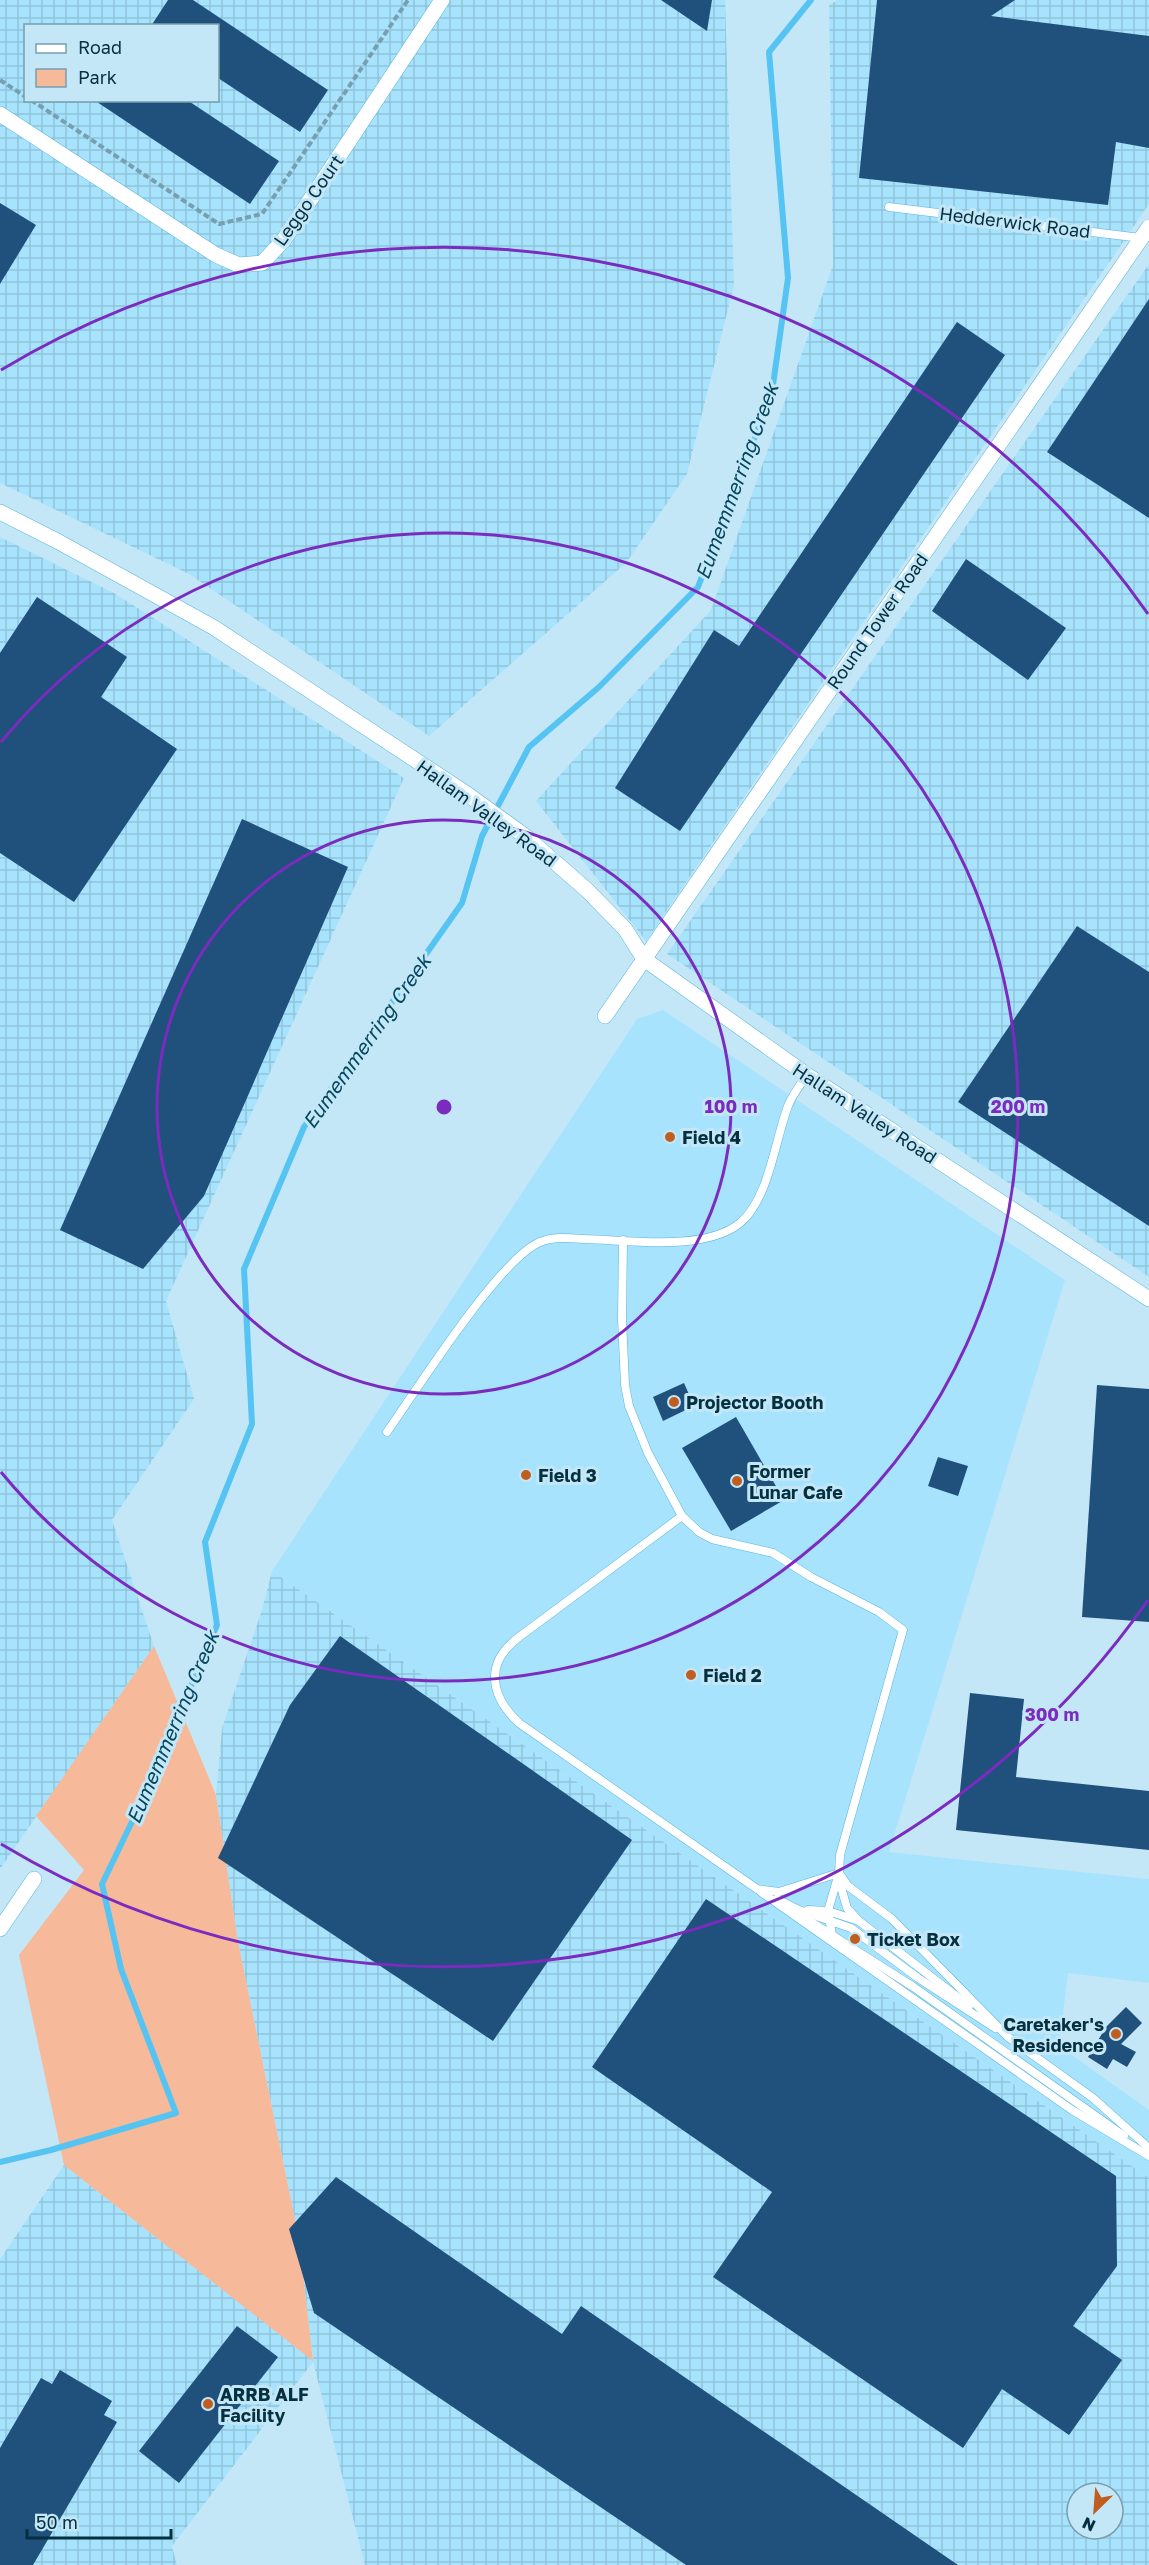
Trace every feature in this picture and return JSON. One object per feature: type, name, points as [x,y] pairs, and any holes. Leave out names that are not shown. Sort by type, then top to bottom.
[{"type":"street","name":"Leggo Court","points":[[0,114],[216,255],[238,265],[262,263],[283,241],[442,0]]},
{"type":"street","name":"Round Tower Road","points":[[605,1016],[1145,232]]},
{"type":"street","name":"Hallam Valley Road","points":[[0,513],[80,553],[213,627],[467,794],[525,836],[588,891],[625,929],[644,959],[807,1075],[1149,1299]]},
{"type":"street","points":[[0,1929],[34,1879]]},
{"type":"lane","name":"Hedderwick Road","points":[[889,207],[1145,232]]},
{"type":"lane","points":[[387,1432],[485,1296],[528,1248],[552,1238],[699,1240],[725,1233],[742,1221],[755,1203],[772,1160],[788,1107],[807,1075]]},
{"type":"lane","points":[[623,1240],[622,1319],[625,1385],[629,1406],[648,1454],[682,1516],[699,1532],[712,1539],[773,1553],[811,1577],[879,1612],[903,1629],[840,1855],[839,1873],[842,1899],[847,1908],[859,1921],[1008,2037],[1092,2098],[1149,2152]]},
{"type":"lane","points":[[682,1516],[514,1641],[497,1662],[494,1673],[500,1700],[519,1723],[757,1889],[841,1944],[1072,2110],[1149,2152]]},
{"type":"lane","points":[[830,1933],[828,1915],[839,1873]]},
{"type":"lane","points":[[757,1889],[779,1892],[839,1873]]},
{"type":"lane","points":[[839,1873],[848,1886],[892,1919],[914,1940],[1008,2037]]},
{"type":"lane","points":[[757,1889],[799,1910],[828,1915],[838,1914],[859,1921]]},
{"type":"lane","points":[[757,1889],[830,1933],[841,1944]]},
{"type":"lane","points":[[834,1889],[834,1901],[838,1914],[851,1928]]},
{"type":"lane","points":[[828,1915],[851,1928],[918,1978],[1008,2037]]},
{"type":"lane","points":[[828,1915],[841,1944]]},
{"type":"path","points":[[34,102],[219,224],[262,214],[408,0]]},
{"type":"path","points":[[0,80],[24,96]]},
{"type":"shaded area","points":[[0,0],[725,0],[734,285],[687,474],[626,563],[429,736],[189,574],[0,483]]},
{"type":"shaded area","points":[[838,0],[1149,0],[1149,204],[646,941],[536,801],[711,610],[833,265],[829,5]]},
{"type":"shaded area","points":[[1149,264],[1149,1277],[667,954]]},
{"type":"shaded area","points":[[0,537],[114,593],[404,778],[166,1301],[194,1399],[112,1520],[154,1646],[0,1869]]},
{"type":"shaded area","points":[[663,1010],[1065,1280],[889,1852],[1149,1879],[1149,1983],[1068,1973],[1059,2046],[1149,2110],[1149,2178],[272,1571],[637,1019]]},
{"type":"shaded area","points":[[272,1571],[1149,2178],[1149,2565],[365,2565],[313,2362],[172,2546],[177,2565],[0,2565],[0,2259],[64,2165],[313,2360],[299,2239],[238,1942],[216,1795],[222,1728],[262,1610]]},
{"type":"green space","points":[[154,1646],[216,1795],[238,1942],[299,2239],[313,2361],[64,2165],[19,1955],[84,1870],[36,1816]]},
{"type":"building","points":[[168,0],[193,0],[328,90],[300,132],[219,79],[219,24],[152,24]]},
{"type":"building","points":[[661,0],[712,0],[707,31]]},
{"type":"building","points":[[877,0],[1015,0],[991,16],[1149,36],[1149,148],[1116,142],[1108,205],[859,178]]},
{"type":"building","points":[[97,102],[190,102],[279,161],[250,204]]},
{"type":"building","points":[[0,203],[36,225],[0,284]]},
{"type":"building","points":[[1149,299],[1149,518],[1047,452]]},
{"type":"building","points":[[957,322],[1005,355],[680,831],[615,788],[714,630],[739,646]]},
{"type":"building","points":[[966,559],[1066,628],[1028,680],[932,611]]},
{"type":"building","points":[[37,597],[127,657],[101,697],[177,749],[74,902],[0,853],[0,653]]},
{"type":"building","points":[[242,819],[348,867],[204,1196],[143,1269],[60,1230]]},
{"type":"building","points":[[1077,926],[1149,972],[1149,1226],[958,1102]]},
{"type":"building","name":"Projector Booth","points":[[684,1383],[694,1406],[663,1421],[653,1397]]},
{"type":"building","points":[[1097,1385],[1149,1389],[1149,1622],[1082,1617]]},
{"type":"building","name":"Former Lunar Cafe","points":[[736,1417],[784,1500],[731,1531],[682,1448]]},
{"type":"building","points":[[938,1457],[968,1466],[958,1496],[928,1486]]},
{"type":"building","points":[[340,1636],[632,1840],[493,2041],[218,1858],[290,1705]]},
{"type":"building","points":[[970,1693],[1024,1699],[1016,1777],[1149,1791],[1149,1850],[956,1830]]},
{"type":"building","points":[[706,1899],[1116,2176],[1117,2266],[1073,2326],[1122,2360],[1069,2435],[1002,2389],[963,2448],[713,2277],[772,2192],[592,2067]]},
{"type":"building","name":"Caretaker's Residence","points":[[1126,2007],[1142,2023],[1121,2044],[1136,2052],[1127,2067],[1113,2059],[1107,2069],[1088,2057],[1106,2027]]},
{"type":"building","points":[[336,2177],[562,2334],[581,2306],[958,2565],[686,2565],[314,2313],[289,2229]]},
{"type":"building","name":"ARRB ALF Facility","points":[[237,2326],[278,2357],[179,2483],[139,2451]]},
{"type":"building","points":[[60,2370],[112,2401],[104,2415],[117,2422],[33,2565],[0,2565],[0,2448],[41,2378],[52,2384]]},
{"type":"waterway","name":"Eumemmerring Creek","points":[[0,2162],[51,2150],[176,2113],[121,1969],[102,1884],[142,1801],[217,1625],[205,1542],[252,1424],[244,1269],[304,1127],[462,903],[482,836],[529,747],[599,687],[698,587],[772,392],[788,278],[769,52],[811,0]]},
{"type":"place","name":"Field 4","points":[[670,1137]]},
{"type":"place","name":"Projector Booth","points":[[674,1402]]},
{"type":"place","name":"Field 3","points":[[526,1475]]},
{"type":"place","name":"Former Lunar Cafe","points":[[737,1481]]},
{"type":"place","name":"Field 2","points":[[691,1675]]},
{"type":"place","name":"Ticket Box","points":[[855,1939]]},
{"type":"place","name":"Caretaker's Residence","points":[[1116,2034]]},
{"type":"place","name":"ARRB ALF Facility","points":[[208,2404]]}]
